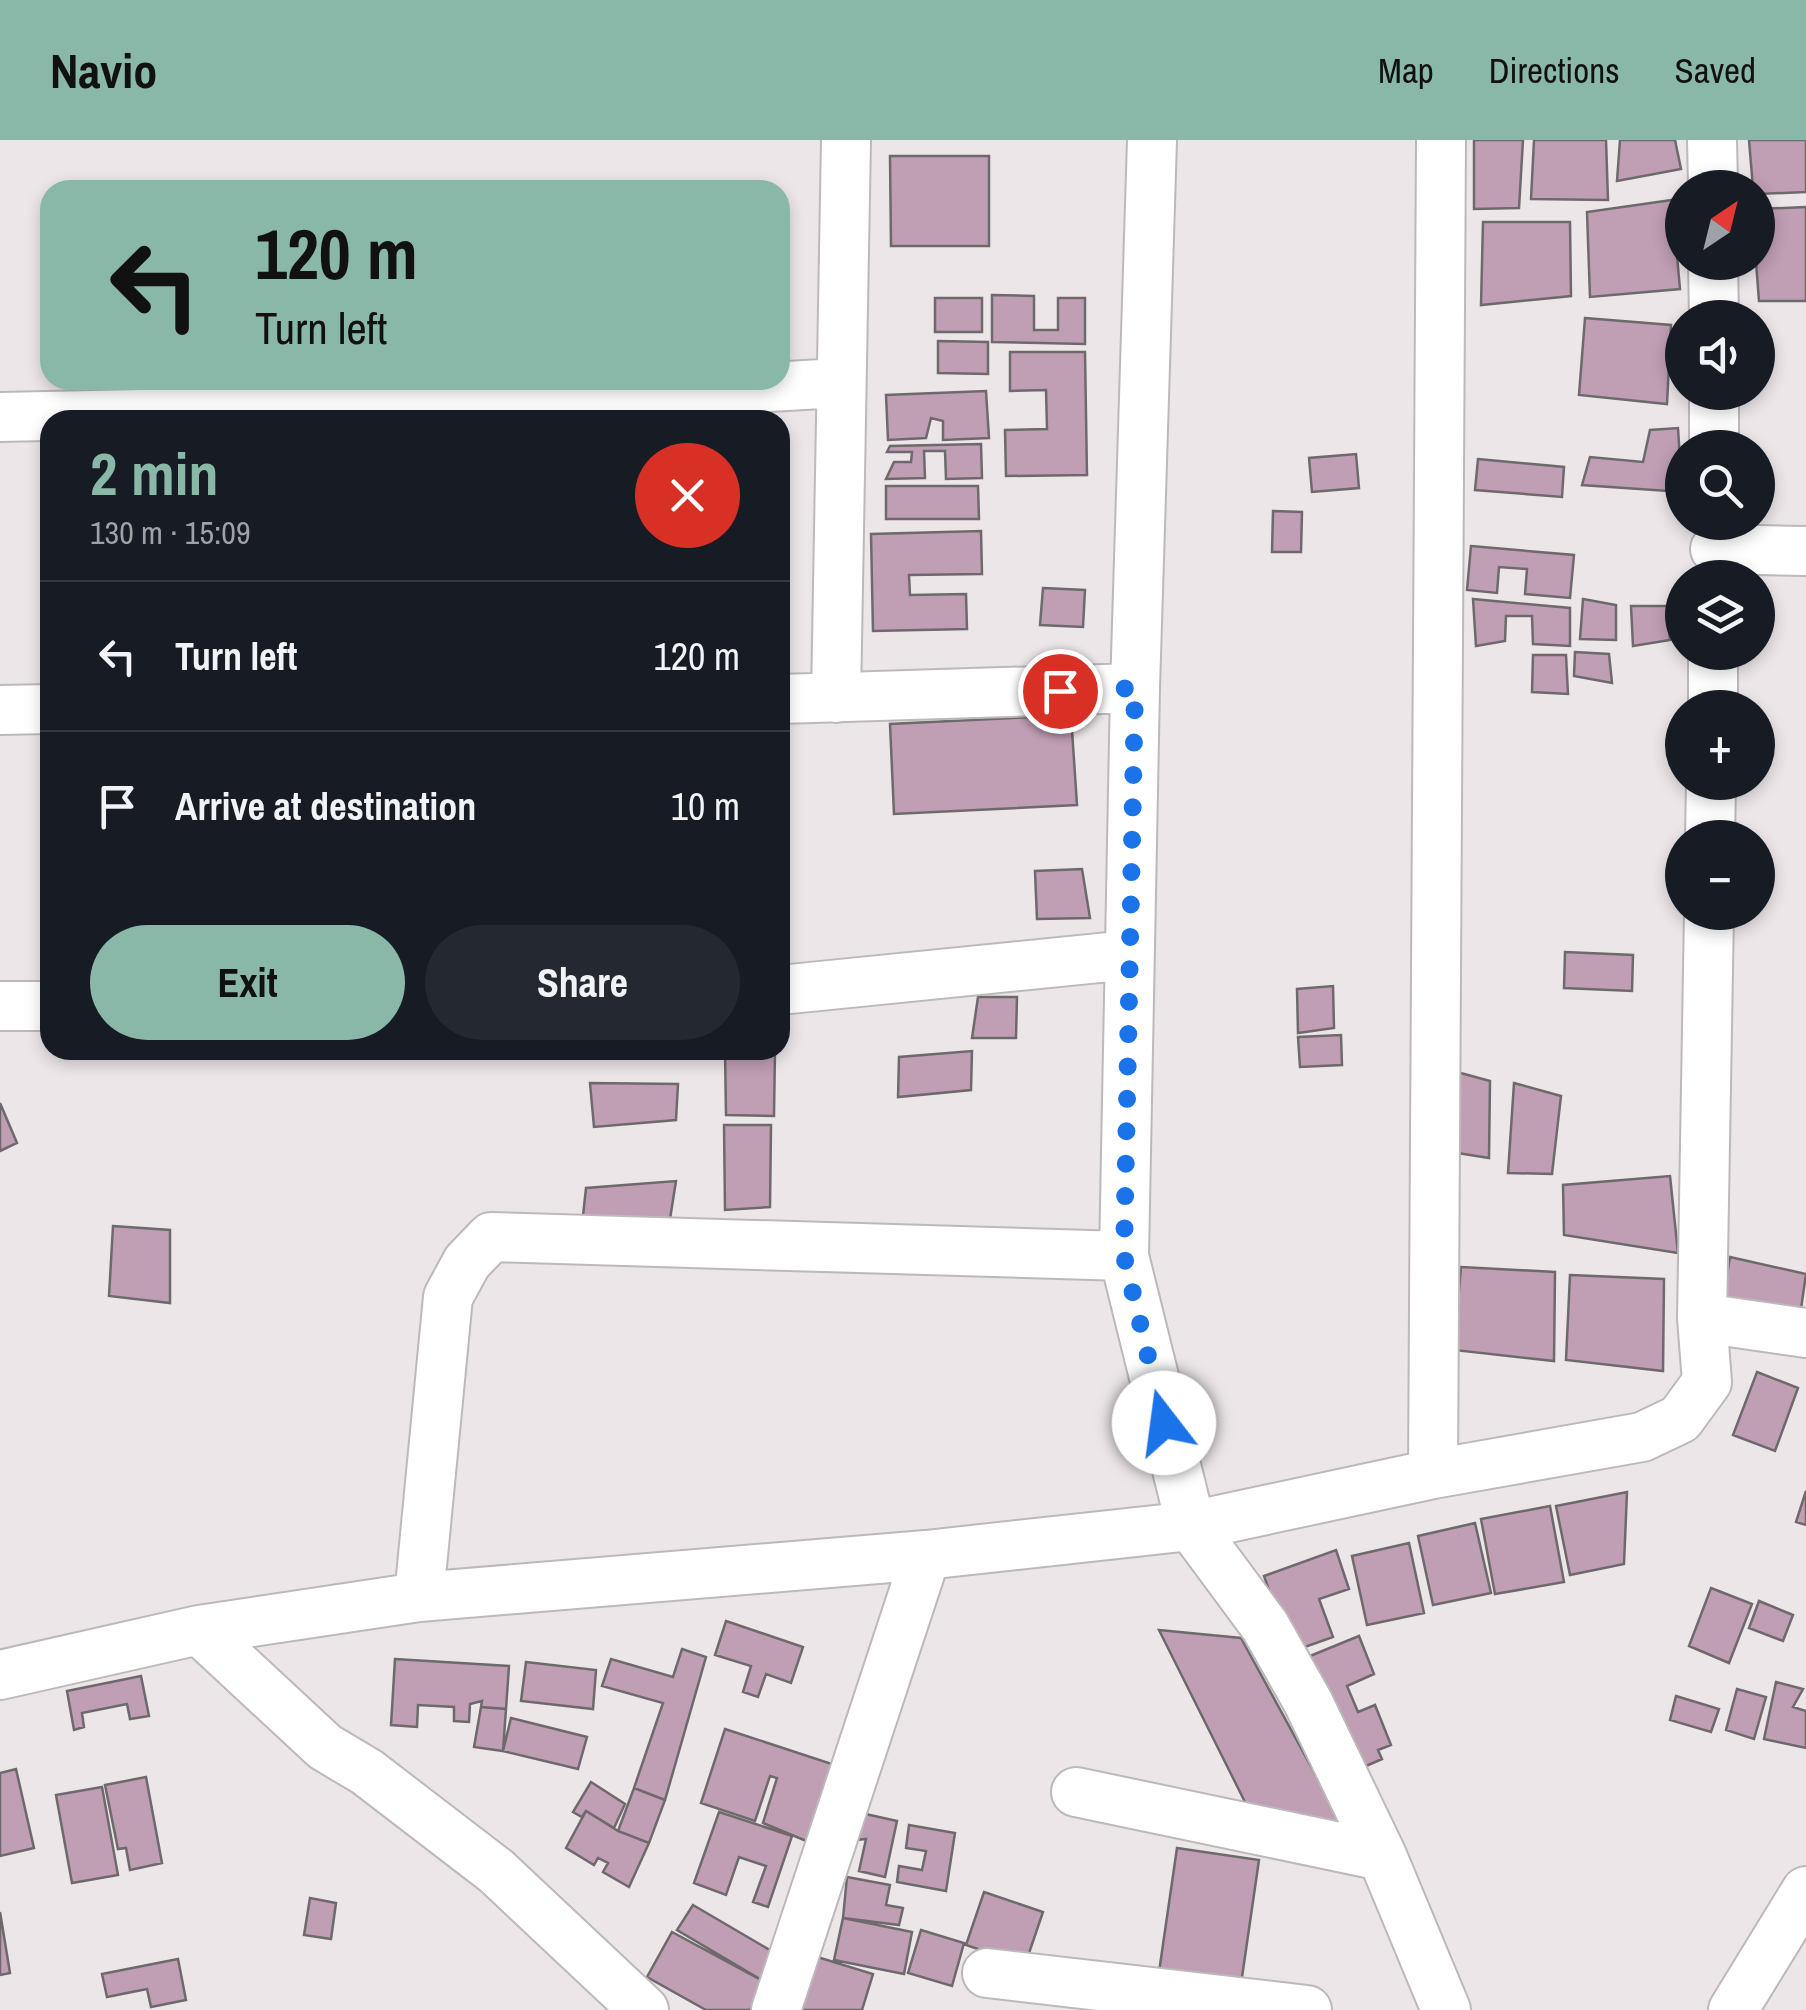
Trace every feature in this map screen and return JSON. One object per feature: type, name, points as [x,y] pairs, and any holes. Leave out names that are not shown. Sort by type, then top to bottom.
[{"type":"street","points":[[836,698],[846,140]]},
{"type":"street","points":[[1152,140],[1135,688],[1124,1256],[1191,1526],[1264,1626],[1308,1702],[1382,1856],[1446,2010]]},
{"type":"street","points":[[1433,1474],[1441,140]]},
{"type":"street","points":[[1712,140],[1713,170]]},
{"type":"street","points":[[790,386],[840,383]]},
{"type":"street","points":[[325,410],[722,390]]},
{"type":"street","points":[[0,417],[40,416]]},
{"type":"street","points":[[1715,550],[1806,552]]},
{"type":"street","points":[[790,699],[1135,688]]},
{"type":"street","points":[[0,710],[40,709]]},
{"type":"street","points":[[0,1675],[199,1630],[419,1597],[926,1555],[1191,1526],[1433,1474],[1642,1437],[1680,1419],[1707,1382],[1702,1318],[1709,930]]},
{"type":"street","points":[[790,989],[1129,956]]},
{"type":"street","points":[[0,1006],[40,1006]]},
{"type":"street","points":[[419,1597],[448,1297],[466,1262],[491,1238],[1124,1256]]},
{"type":"street","points":[[1702,1318],[1806,1333]]},
{"type":"street","points":[[776,2010],[926,1555]]},
{"type":"street","points":[[199,1630],[325,1746],[367,1772],[496,1871],[644,2010]]},
{"type":"street","points":[[1076,1792],[1382,1856]]},
{"type":"street","points":[[1733,2010],[1806,1891]]},
{"type":"street","points":[[987,1973],[1307,2010]]},
{"type":"building","points":[[1474,140],[1523,140],[1519,208],[1474,209]]},
{"type":"building","points":[[1534,140],[1606,140],[1608,200],[1531,199]]},
{"type":"building","points":[[1620,140],[1675,140],[1681,169],[1617,181]]},
{"type":"building","points":[[1749,140],[1806,140],[1806,192],[1775,193],[1775,170],[1752,170]]},
{"type":"building","points":[[890,156],[989,156],[989,246],[891,246]]},
{"type":"building","points":[[1665,201],[1665,280],[1679,280],[1680,289],[1590,297],[1587,212]]},
{"type":"building","points":[[1806,207],[1806,301],[1759,300],[1757,280],[1775,280],[1775,208]]},
{"type":"building","points":[[1483,222],[1570,222],[1571,296],[1481,305]]},
{"type":"building","points":[[992,295],[1034,296],[1034,330],[1058,330],[1058,298],[1085,298],[1085,344],[992,342]]},
{"type":"building","points":[[935,298],[982,298],[982,332],[935,332]]},
{"type":"building","points":[[1585,318],[1665,325],[1665,404],[1579,395]]},
{"type":"building","points":[[938,341],[988,342],[988,374],[938,373]]},
{"type":"building","points":[[1010,352],[1085,352],[1087,475],[1006,476],[1005,430],[1047,429],[1046,390],[1010,391]]},
{"type":"building","points":[[986,391],[989,438],[943,440],[943,421],[931,418],[926,438],[888,440],[886,395]]},
{"type":"building","points":[[1678,428],[1665,430],[1665,491],[1582,485],[1590,457],[1643,462],[1650,430]]},
{"type":"building","points":[[981,444],[982,478],[946,479],[945,451],[924,451],[925,478],[886,479],[894,462],[911,462],[912,452],[887,452],[890,446]]},
{"type":"building","points":[[1356,454],[1359,488],[1312,492],[1309,458]]},
{"type":"building","points":[[1478,459],[1564,467],[1562,497],[1475,490]]},
{"type":"building","points":[[886,486],[978,486],[979,519],[886,519]]},
{"type":"building","points":[[1273,511],[1302,512],[1301,552],[1272,552]]},
{"type":"building","points":[[981,531],[982,574],[909,575],[910,595],[966,594],[967,629],[873,631],[871,534]]},
{"type":"building","points":[[1471,546],[1574,555],[1570,598],[1525,594],[1527,569],[1499,567],[1497,593],[1467,590]]},
{"type":"building","points":[[1043,588],[1085,590],[1083,627],[1040,625]]},
{"type":"building","points":[[1473,599],[1570,608],[1570,646],[1533,644],[1532,616],[1506,616],[1505,641],[1476,646]]},
{"type":"building","points":[[1583,599],[1616,605],[1616,640],[1580,639]]},
{"type":"building","points":[[1631,606],[1665,606],[1665,641],[1633,646]]},
{"type":"building","points":[[1575,652],[1609,654],[1612,683],[1574,676]]},
{"type":"building","points":[[1533,655],[1566,655],[1568,694],[1532,692]]},
{"type":"building","points":[[1071,715],[1077,805],[894,814],[890,724]]},
{"type":"building","points":[[1082,869],[1090,918],[1037,919],[1035,871]]},
{"type":"building","points":[[1565,952],[1633,955],[1632,991],[1564,988]]},
{"type":"building","points":[[1333,986],[1334,1028],[1298,1033],[1297,989]]},
{"type":"building","points":[[978,997],[1017,997],[1016,1038],[972,1038]]},
{"type":"building","points":[[1341,1035],[1342,1065],[1300,1067],[1298,1037]]},
{"type":"building","points":[[972,1051],[971,1090],[898,1097],[899,1057]]},
{"type":"building","points":[[725,1060],[775,1060],[774,1116],[726,1115]]},
{"type":"building","points":[[1457,1072],[1490,1081],[1489,1158],[1457,1153]]},
{"type":"building","points":[[590,1083],[678,1084],[676,1120],[594,1127]]},
{"type":"building","points":[[1514,1083],[1561,1096],[1552,1174],[1508,1173]]},
{"type":"building","points":[[0,1103],[17,1143],[0,1151]]},
{"type":"building","points":[[724,1125],[771,1125],[770,1207],[725,1210]]},
{"type":"building","points":[[1670,1176],[1678,1253],[1564,1235],[1563,1185]]},
{"type":"building","points":[[676,1181],[670,1219],[582,1225],[586,1188]]},
{"type":"building","points":[[113,1226],[170,1230],[170,1303],[109,1296]]},
{"type":"building","points":[[1730,1257],[1806,1274],[1800,1316],[1723,1298]]},
{"type":"building","points":[[1461,1267],[1555,1272],[1554,1361],[1454,1350]]},
{"type":"building","points":[[1570,1275],[1664,1279],[1663,1371],[1566,1360]]},
{"type":"building","points":[[1757,1372],[1798,1388],[1775,1451],[1733,1435]]},
{"type":"building","points":[[1806,1491],[1806,1525],[1796,1522]]},
{"type":"building","points":[[1627,1492],[1624,1564],[1570,1575],[1556,1506]]},
{"type":"building","points":[[1550,1506],[1564,1582],[1495,1594],[1481,1519]]},
{"type":"building","points":[[1475,1523],[1491,1593],[1433,1605],[1418,1536]]},
{"type":"building","points":[[1409,1543],[1424,1613],[1367,1625],[1352,1556]]},
{"type":"building","points":[[1336,1550],[1349,1589],[1319,1599],[1333,1637],[1291,1652],[1264,1576]]},
{"type":"building","points":[[1711,1588],[1752,1604],[1729,1663],[1689,1646]]},
{"type":"building","points":[[1759,1601],[1793,1615],[1783,1641],[1749,1628]]},
{"type":"building","points":[[726,1621],[803,1647],[791,1683],[766,1674],[758,1697],[743,1692],[751,1666],[715,1655]]},
{"type":"building","points":[[1159,1630],[1241,1638],[1343,1825],[1250,1812]]},
{"type":"building","points":[[1359,1636],[1374,1674],[1347,1686],[1358,1712],[1375,1705],[1391,1745],[1378,1750],[1382,1759],[1357,1770],[1310,1656]]},
{"type":"building","points":[[682,1649],[706,1657],[665,1800],[634,1788],[663,1703],[602,1686],[611,1659],[673,1677]]},
{"type":"building","points":[[395,1659],[509,1666],[506,1709],[481,1707],[482,1701],[470,1704],[469,1722],[454,1721],[454,1707],[418,1705],[417,1727],[391,1725]]},
{"type":"building","points":[[526,1662],[596,1670],[593,1709],[521,1701]]},
{"type":"building","points":[[141,1676],[149,1716],[130,1719],[127,1704],[82,1713],[84,1727],[74,1730],[67,1691]]},
{"type":"building","points":[[1776,1682],[1803,1689],[1793,1707],[1806,1711],[1806,1748],[1764,1739]]},
{"type":"building","points":[[1737,1689],[1766,1697],[1754,1739],[1726,1730]]},
{"type":"building","points":[[1676,1696],[1719,1709],[1711,1732],[1670,1720]]},
{"type":"building","points":[[481,1707],[506,1709],[503,1751],[474,1747]]},
{"type":"building","points":[[511,1718],[587,1737],[578,1769],[503,1751]]},
{"type":"building","points":[[725,1729],[841,1767],[816,1845],[763,1823],[777,1778],[770,1776],[755,1821],[701,1803]]},
{"type":"building","points":[[16,1769],[34,1848],[0,1856],[0,1773]]},
{"type":"building","points":[[146,1777],[162,1863],[130,1870],[126,1848],[118,1849],[105,1785]]},
{"type":"building","points":[[591,1782],[625,1804],[614,1828],[586,1811],[582,1817],[573,1812]]},
{"type":"building","points":[[102,1787],[118,1875],[72,1883],[56,1795]]},
{"type":"building","points":[[634,1788],[665,1800],[649,1843],[618,1831]]},
{"type":"building","points":[[586,1811],[618,1831],[649,1843],[629,1887],[603,1872],[608,1863],[598,1858],[594,1865],[566,1848]]},
{"type":"building","points":[[719,1812],[792,1836],[768,1907],[753,1902],[766,1866],[739,1857],[726,1895],[694,1883]]},
{"type":"building","points":[[861,1813],[897,1821],[885,1877],[859,1871],[866,1839],[855,1840]]},
{"type":"building","points":[[909,1825],[955,1833],[946,1891],[897,1882],[899,1866],[922,1870],[926,1851],[906,1848]]},
{"type":"building","points":[[1177,1848],[1259,1860],[1240,1991],[1158,1979]]},
{"type":"building","points":[[847,1877],[890,1885],[886,1905],[903,1908],[899,1925],[843,1918]]},
{"type":"building","points":[[984,1892],[1043,1912],[1025,1965],[966,1945]]},
{"type":"building","points":[[310,1898],[336,1903],[331,1939],[304,1935]]},
{"type":"building","points":[[693,1905],[780,1956],[765,1982],[677,1930]]},
{"type":"building","points":[[0,1912],[10,1973],[0,1975]]},
{"type":"building","points":[[843,1918],[912,1932],[904,1974],[834,1960]]},
{"type":"building","points":[[921,1930],[964,1943],[952,1986],[908,1973]]},
{"type":"building","points":[[672,1932],[765,1982],[750,2010],[706,2010],[647,1977]]},
{"type":"building","points":[[814,1956],[873,1974],[862,2010],[798,2010]]},
{"type":"building","points":[[178,1959],[186,2000],[151,2007],[147,1989],[107,1997],[102,1974]]},
{"type":"route","points":[[1060,691],[1135,688],[1124,1256],[1164,1423]]}]
